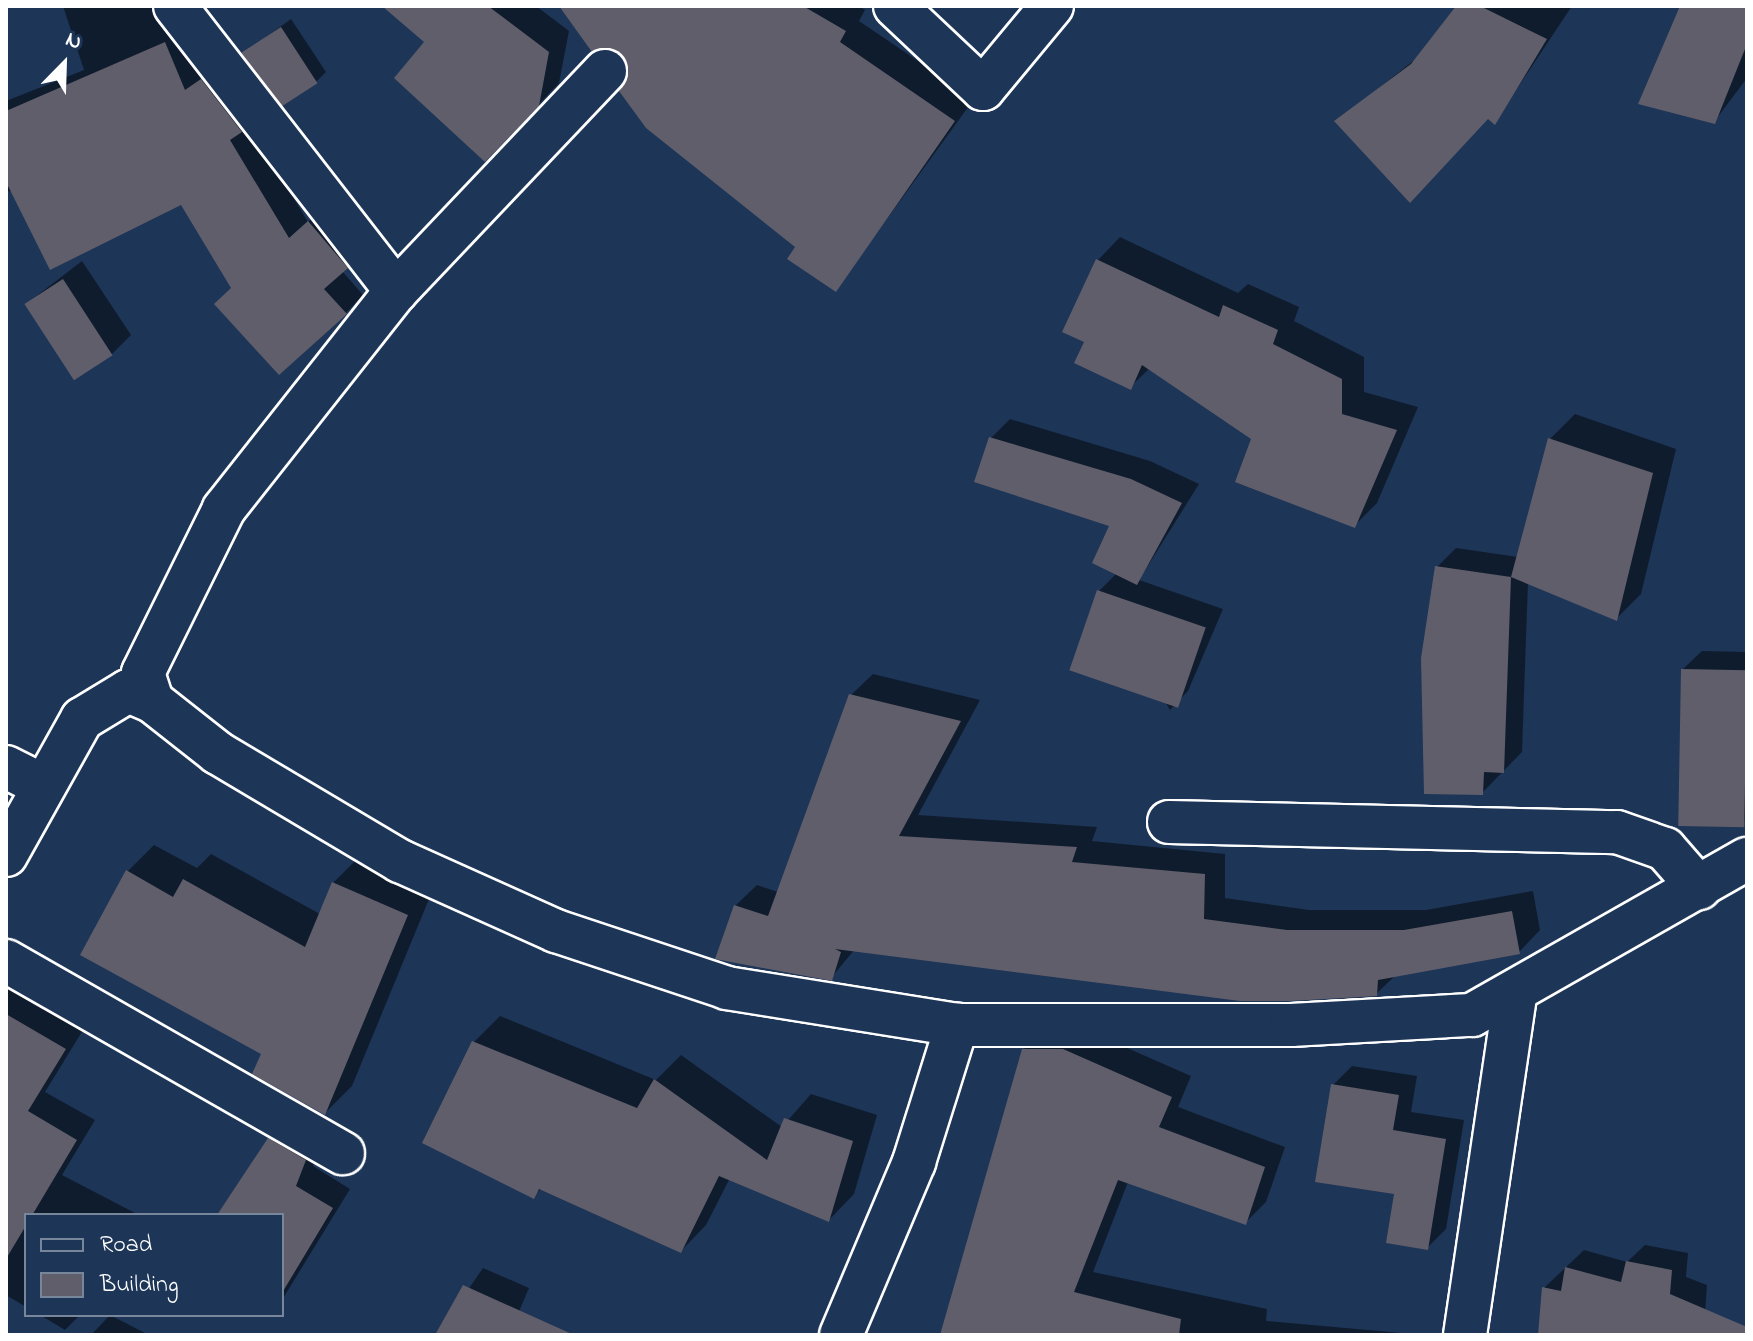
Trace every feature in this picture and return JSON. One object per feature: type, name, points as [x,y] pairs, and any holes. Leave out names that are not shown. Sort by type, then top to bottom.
[{"type":"street","points":[[175,6],[396,291]]},
{"type":"street","points":[[895,6],[983,89],[1052,6]]},
{"type":"street","points":[[152,701],[143,673],[224,509],[396,291],[605,71]]},
{"type":"street","points":[[6,855],[24,776],[82,719],[128,691],[152,701],[218,753],[360,840],[556,931],[727,988],[957,1025],[1410,1023],[1472,1015],[1515,995],[1747,859]]},
{"type":"street","points":[[1169,822],[1617,832],[1665,849],[1699,888]]},
{"type":"street","points":[[6,961],[343,1153]]},
{"type":"street","points":[[1465,1335],[1515,995]]},
{"type":"street","points":[[841,1335],[914,1162],[957,1025]]},
{"type":"building","points":[[382,6],[488,6],[549,52],[539,106],[485,162],[394,78],[424,42]]},
{"type":"building","points":[[559,6],[803,6],[846,31],[840,42],[955,121],[836,292],[787,259],[795,247],[646,128],[619,91],[628,76],[622,54],[610,48],[592,52]]},
{"type":"building","points":[[1456,6],[1480,6],[1547,39],[1495,125],[1488,119],[1410,203],[1334,121],[1411,64]]},
{"type":"building","points":[[1680,6],[1747,6],[1747,44],[1715,124],[1638,104]]},
{"type":"building","points":[[281,27],[317,83],[278,109],[242,53]]},
{"type":"building","points":[[165,42],[185,90],[201,79],[242,132],[230,140],[289,238],[308,221],[348,268],[324,289],[347,314],[279,375],[214,304],[231,288],[181,205],[50,270],[6,182],[6,111]]},
{"type":"building","points":[[1096,259],[1219,317],[1223,305],[1278,330],[1273,344],[1342,379],[1342,414],[1397,430],[1355,528],[1235,482],[1251,439],[1142,365],[1131,390],[1074,363],[1084,342],[1062,332]]},
{"type":"building","points":[[63,279],[113,355],[74,380],[24,304]]},
{"type":"building","points":[[989,437],[1131,479],[1182,503],[1137,585],[1092,563],[1109,526],[974,482]]},
{"type":"building","points":[[1548,438],[1653,473],[1617,621],[1511,577]]},
{"type":"building","points":[[1435,566],[1511,577],[1504,773],[1484,772],[1483,795],[1424,794],[1421,658]]},
{"type":"building","points":[[1097,590],[1206,627],[1178,708],[1069,670]]},
{"type":"building","points":[[1681,669],[1747,670],[1744,827],[1678,826]]},
{"type":"building","points":[[849,694],[961,721],[899,836],[1077,847],[1072,862],[1205,874],[1204,919],[1287,930],[1404,930],[1512,911],[1520,954],[1378,980],[1377,996],[1290,1001],[1240,1001],[835,949],[841,952],[832,981],[715,959],[734,905],[768,916]]},
{"type":"building","points":[[126,870],[173,897],[183,879],[305,947],[332,882],[408,915],[325,1115],[252,1074],[261,1054],[80,955]]},
{"type":"building","points":[[6,1014],[66,1049],[28,1111],[77,1140],[33,1213],[24,1213],[24,1229],[6,1259]]},
{"type":"building","points":[[472,1041],[637,1108],[654,1079],[767,1160],[784,1118],[853,1141],[829,1222],[719,1176],[681,1253],[539,1189],[534,1199],[422,1143]]},
{"type":"building","points":[[1022,1049],[1063,1049],[1172,1097],[1159,1127],[1265,1167],[1246,1225],[1118,1180],[1074,1292],[1181,1319],[1179,1335],[940,1335]]},
{"type":"building","points":[[1331,1084],[1399,1095],[1393,1130],[1446,1139],[1428,1250],[1386,1243],[1394,1194],[1315,1182]]},
{"type":"building","points":[[268,1138],[306,1160],[296,1186],[333,1208],[284,1290],[284,1213],[218,1213]]},
{"type":"building","points":[[1626,1261],[1672,1270],[1670,1294],[1747,1327],[1747,1335],[1538,1335],[1542,1287],[1561,1291],[1565,1267],[1621,1282]]},
{"type":"building","points":[[463,1285],[574,1335],[435,1335]]}]
